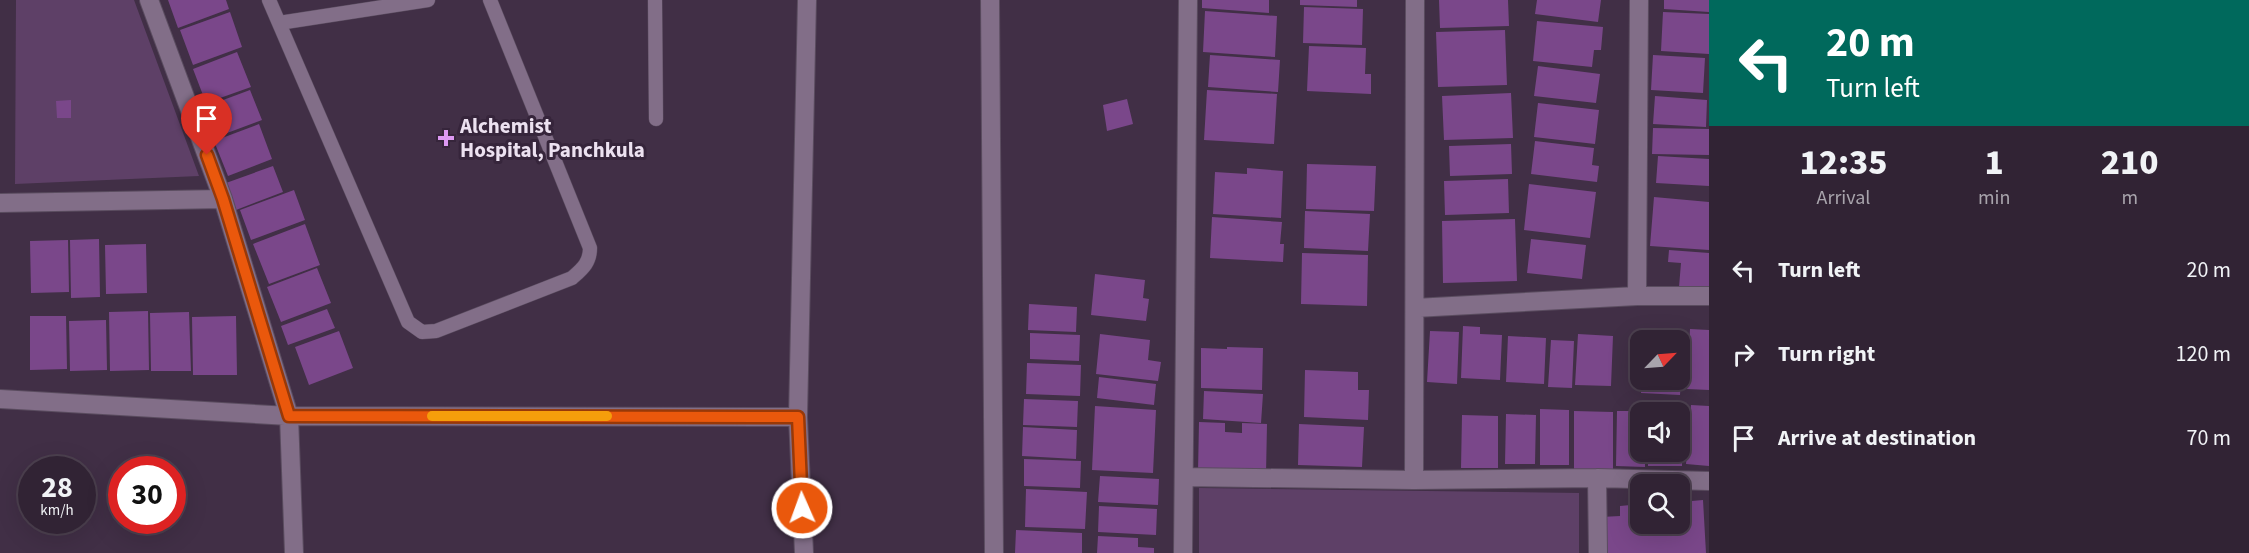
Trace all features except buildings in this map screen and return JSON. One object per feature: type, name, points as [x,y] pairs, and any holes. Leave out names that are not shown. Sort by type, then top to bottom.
[{"type":"street","points":[[149,0],[223,199],[289,416],[294,553]]},
{"type":"street","points":[[804,553],[798,417],[807,0]]},
{"type":"street","points":[[990,0],[994,553]]},
{"type":"street","points":[[1183,553],[1188,0]]},
{"type":"street","points":[[1414,480],[1415,0]]},
{"type":"street","points":[[1637,296],[1639,0]]},
{"type":"street","points":[[0,203],[223,199]]},
{"type":"street","points":[[1414,308],[1637,296],[1709,296]]},
{"type":"street","points":[[0,399],[289,416],[798,417]]},
{"type":"street","points":[[1184,477],[1414,480],[1597,478],[1709,481]]},
{"type":"street","points":[[1597,478],[1598,553]]},
{"type":"lane","points":[[269,0],[408,322],[422,332],[436,331],[572,278],[585,266],[590,257],[590,248],[490,0]]},
{"type":"lane","points":[[279,22],[429,0]]},
{"type":"lane","points":[[655,0],[656,119]]},
{"type":"shaded area","points":[[16,0],[134,0],[199,176],[15,184]]},
{"type":"shaded area","points":[[1199,488],[1579,493],[1579,553],[1199,553]]},
{"type":"slow traffic","points":[[432,416],[607,416]]},
{"type":"place","name":"Alchemist Hospital, Panchkula","points":[[446,138]]},
{"type":"route","points":[[207,155],[223,199],[289,416],[798,417],[802,508]]}]
